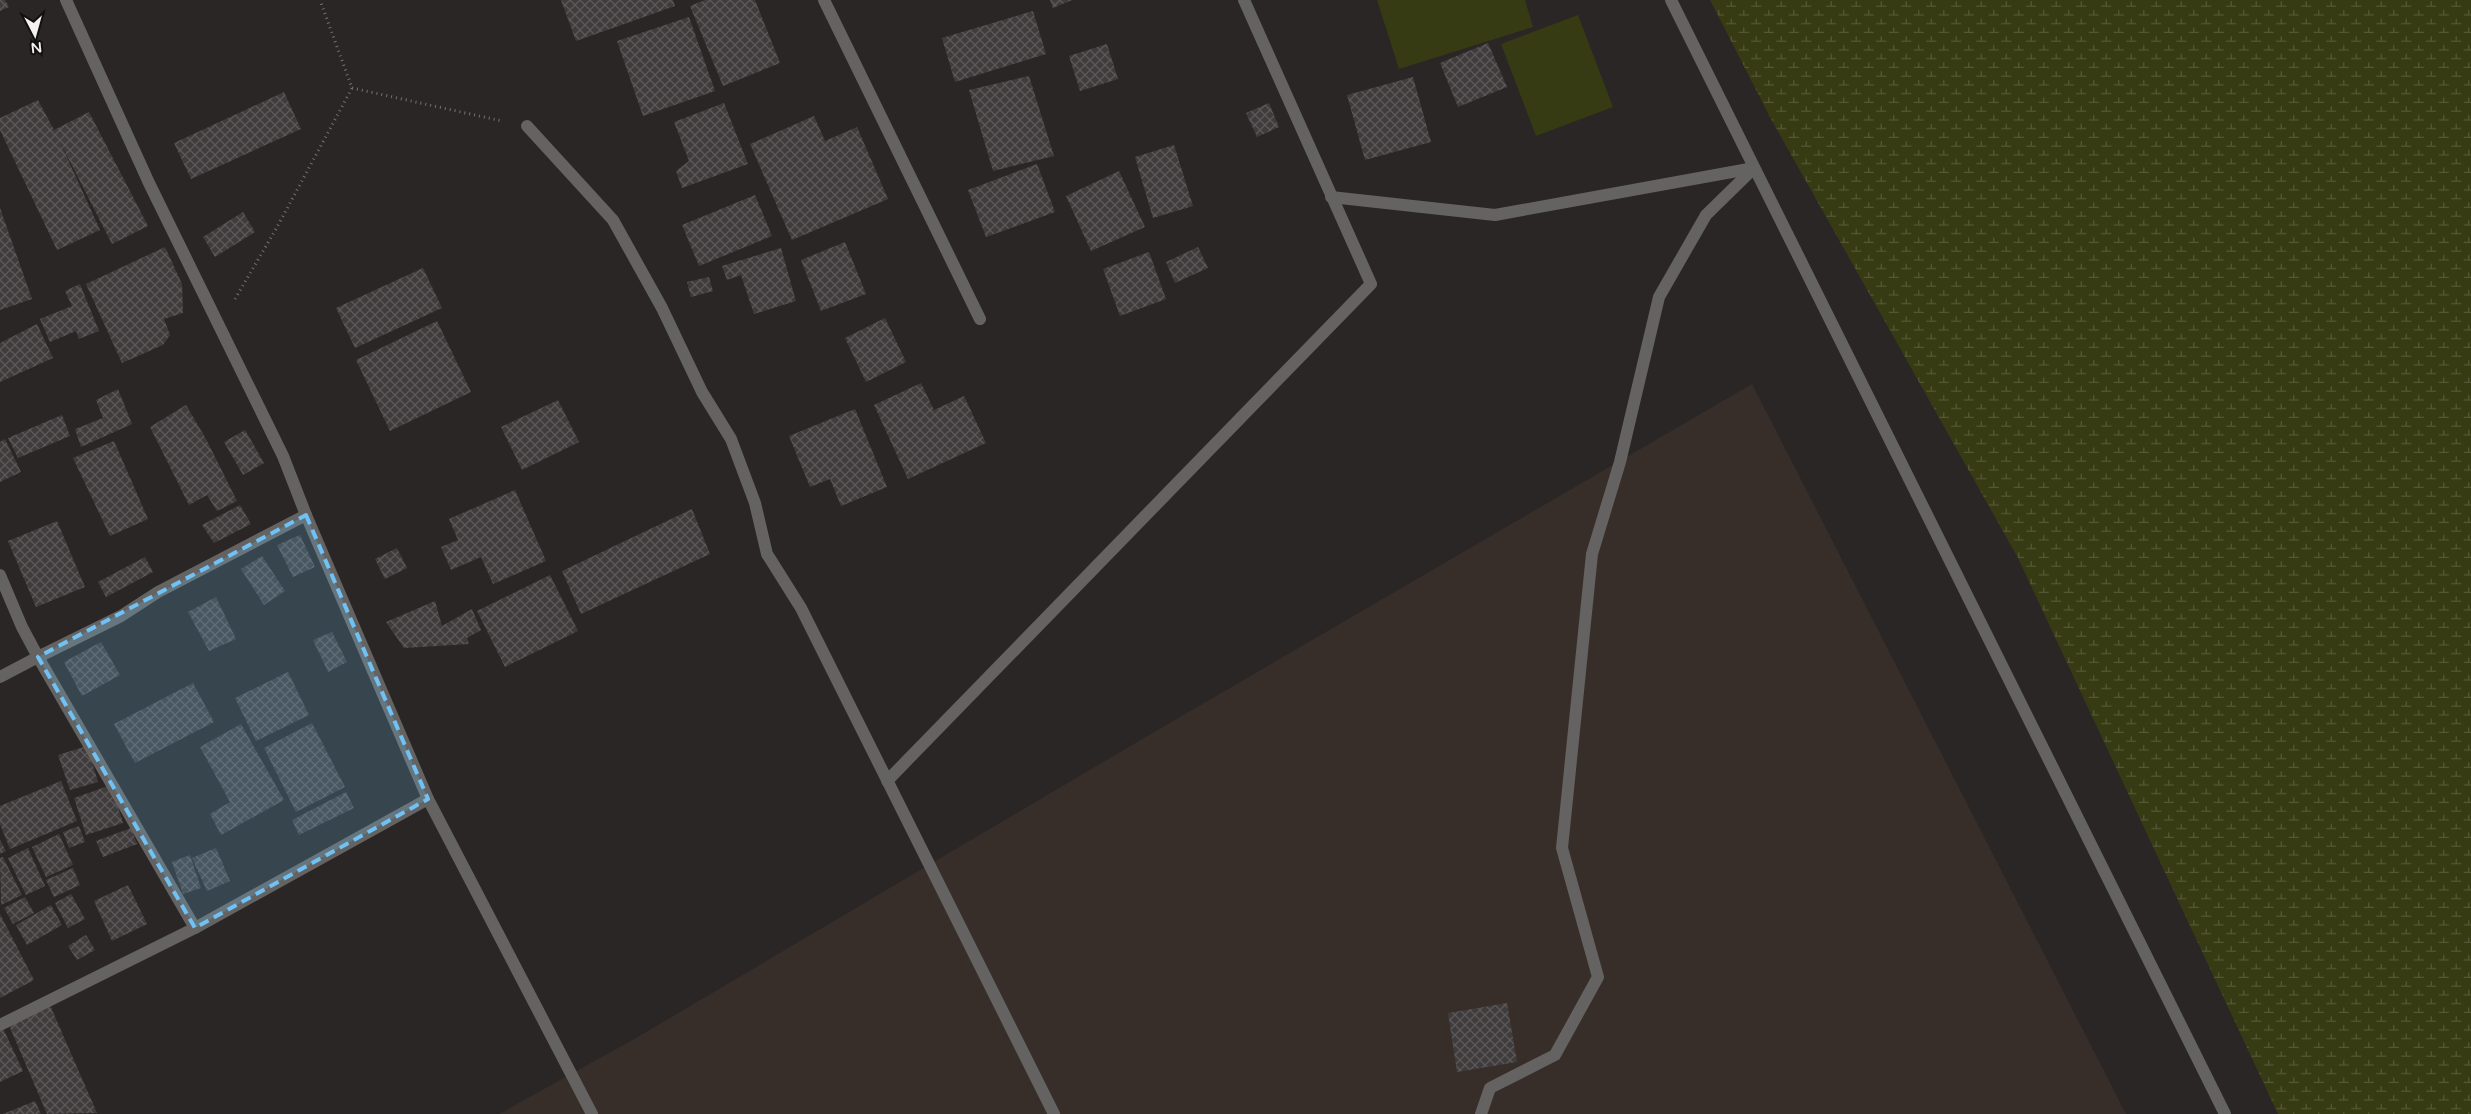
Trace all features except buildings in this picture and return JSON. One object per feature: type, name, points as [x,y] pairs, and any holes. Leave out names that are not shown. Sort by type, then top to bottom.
[{"type":"street","points":[[66,0],[149,183],[283,456],[306,515],[428,799],[592,1114]]},
{"type":"street","points":[[824,0],[980,319]]},
{"type":"street","points":[[887,781],[1371,284],[1244,0]]},
{"type":"street","points":[[1671,0],[2225,1114]]},
{"type":"street","points":[[527,126],[613,220],[657,300],[702,392],[731,439],[755,503],[767,554],[801,608],[1054,1114]]},
{"type":"street","points":[[1331,197],[1495,215],[1754,168]]},
{"type":"street","points":[[1481,1114],[1490,1088],[1554,1055],[1598,976],[1562,848],[1592,554],[1620,462],[1659,297],[1706,215],[1754,168]]},
{"type":"street","points":[[0,677],[121,616],[158,592],[306,515]]},
{"type":"street","points":[[0,575],[22,627],[38,658],[195,928]]},
{"type":"street","points":[[0,1025],[195,928],[428,799]]},
{"type":"path","points":[[219,325],[276,229],[352,88],[320,0]]},
{"type":"path","points":[[352,88],[527,126]]},
{"type":"highlighted area","points":[[306,515],[428,799],[195,928],[38,657]]},
{"type":"shaded area","points":[[1752,384],[2126,1114],[499,1114],[636,1038],[1149,735]]},
{"type":"green space","points":[[1377,0],[1525,0],[1533,27],[1399,69]]},
{"type":"green space","points":[[1710,0],[2471,0],[2471,1114],[2278,1114],[2018,558],[1771,119]]},
{"type":"green space","points":[[1578,15],[1613,107],[1536,136],[1501,44]]}]
